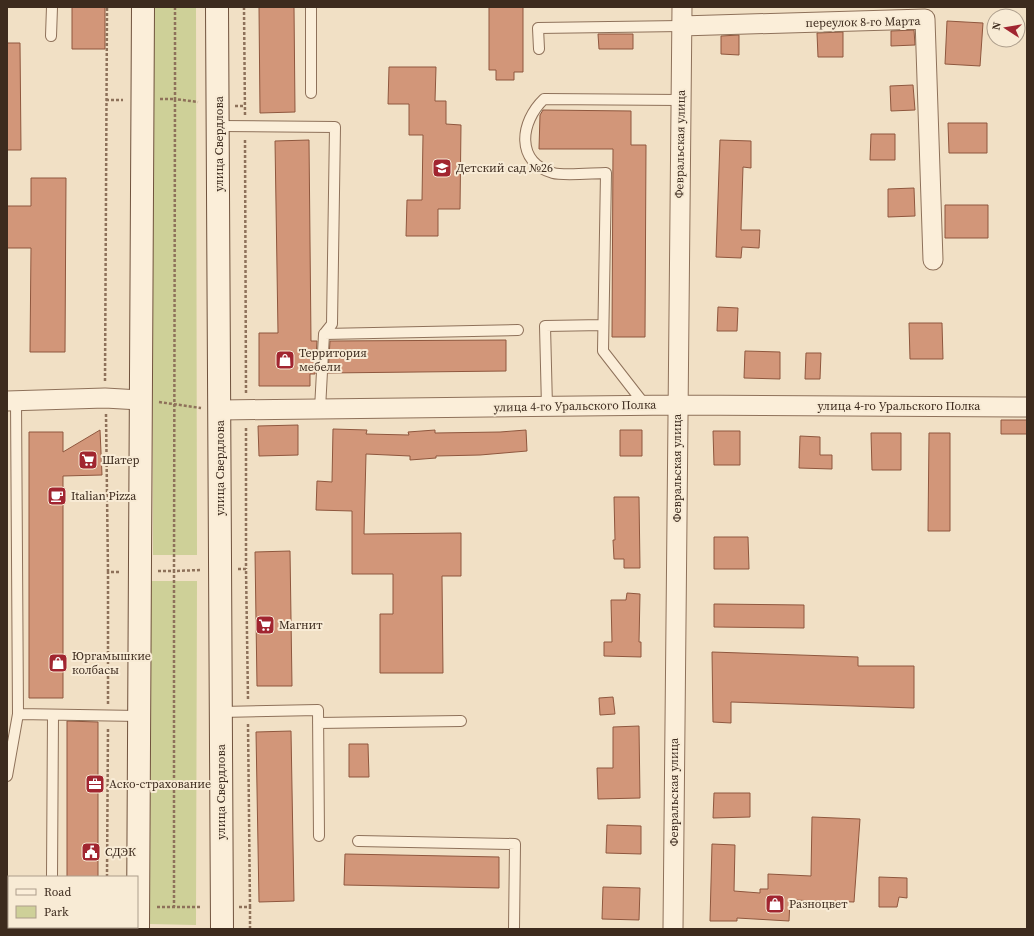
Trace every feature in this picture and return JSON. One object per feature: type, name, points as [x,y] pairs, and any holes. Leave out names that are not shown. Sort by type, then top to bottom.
[{"type":"main road","points":[[138,929],[143,7]]},
{"type":"main road","name":"улица Свердлова","points":[[217,7],[219,126],[222,929]]},
{"type":"street","name":"Февральская улица","points":[[673,929],[682,7]]},
{"type":"street","name":"переулок 8-го Марта","points":[[681,26],[925,19],[932,260]]},
{"type":"street","points":[[11,401],[105,398],[140,400]]},
{"type":"street","name":"улица 4-го Уральского Полка","points":[[220,410],[645,405],[1027,407]]},
{"type":"lane","points":[[51,36],[52,7]]},
{"type":"lane","points":[[311,7],[311,93]]},
{"type":"lane","points":[[539,49],[538,28],[681,26]]},
{"type":"lane","points":[[645,405],[603,351],[606,173],[553,173],[534,162],[524,145],[527,125],[533,109],[544,99],[680,100]]},
{"type":"lane","points":[[219,126],[335,126],[332,324],[324,334],[320,409]]},
{"type":"lane","points":[[547,406],[545,326],[603,325]]},
{"type":"lane","points":[[324,334],[518,330]]},
{"type":"lane","points":[[7,776],[8,755],[18,714],[11,485],[11,401]]},
{"type":"lane","points":[[221,712],[318,710],[319,836]]},
{"type":"lane","points":[[18,714],[139,716]]},
{"type":"lane","points":[[52,876],[53,715]]},
{"type":"lane","points":[[318,723],[461,721]]},
{"type":"lane","points":[[358,841],[515,844],[514,929]]},
{"type":"path","points":[[107,7],[105,398],[108,572]]},
{"type":"path","points":[[174,571],[175,7]]},
{"type":"path","points":[[244,7],[246,569]]},
{"type":"path","points":[[106,100],[175,99]]},
{"type":"path","points":[[140,400],[220,410]]},
{"type":"green space","points":[[152,7],[196,7],[197,555],[153,555]]},
{"type":"green space","points":[[151,581],[197,581],[196,925],[150,924]]},
{"type":"building","points":[[72,7],[105,7],[105,49],[72,49]]},
{"type":"building","points":[[259,7],[294,7],[295,112],[260,113]]},
{"type":"building","points":[[489,7],[523,7],[523,72],[514,72],[514,80],[496,80],[496,70],[489,70]]},
{"type":"building","points":[[947,21],[983,23],[980,66],[945,64]]},
{"type":"building","points":[[914,30],[915,45],[891,46],[891,31]]},
{"type":"building","points":[[843,32],[843,57],[818,57],[817,33]]},
{"type":"building","points":[[598,34],[633,34],[633,49],[599,49]]},
{"type":"building","points":[[739,35],[739,55],[721,54],[721,36]]},
{"type":"building","points":[[7,43],[20,43],[21,150],[7,150]]},
{"type":"building","name":"Детский сад №26","points":[[389,67],[436,67],[435,101],[446,101],[446,124],[461,125],[460,209],[438,209],[438,236],[406,236],[407,200],[422,200],[423,135],[409,135],[409,104],[388,104]]},
{"type":"building","points":[[913,85],[915,110],[891,111],[890,86]]},
{"type":"building","points":[[543,110],[631,111],[631,145],[646,145],[645,337],[612,337],[613,149],[539,149],[540,115]]},
{"type":"building","points":[[948,123],[987,123],[987,153],[949,153]]},
{"type":"building","points":[[871,134],[895,134],[895,160],[870,160]]},
{"type":"building","points":[[309,140],[311,341],[317,341],[315,374],[310,374],[310,386],[259,386],[259,333],[278,333],[275,141]]},
{"type":"building","points":[[720,140],[751,141],[751,168],[743,167],[741,230],[760,230],[759,248],[742,247],[741,258],[716,257]]},
{"type":"building","points":[[31,178],[66,178],[65,352],[30,352],[31,248],[7,248],[7,206],[31,206]]},
{"type":"building","points":[[914,188],[915,216],[888,217],[888,189]]},
{"type":"building","points":[[945,205],[988,205],[988,238],[945,238]]},
{"type":"building","points":[[718,307],[738,308],[737,331],[717,331]]},
{"type":"building","points":[[909,323],[942,323],[943,359],[910,359]]},
{"type":"building","points":[[506,340],[506,371],[328,373],[330,341]]},
{"type":"building","points":[[745,351],[780,352],[780,379],[744,378]]},
{"type":"building","points":[[806,353],[821,353],[820,379],[805,379]]},
{"type":"building","points":[[1001,420],[1027,420],[1027,434],[1001,434]]},
{"type":"building","points":[[298,425],[298,455],[259,456],[258,426]]},
{"type":"building","points":[[333,429],[367,430],[366,434],[409,435],[408,432],[435,430],[435,433],[526,430],[527,451],[480,455],[436,456],[436,458],[410,460],[410,456],[366,454],[364,534],[461,533],[461,576],[442,576],[443,673],[380,673],[380,614],[393,614],[393,574],[352,574],[352,511],[316,510],[317,481],[332,482]]},
{"type":"building","points":[[100,430],[102,475],[63,476],[63,698],[29,698],[29,432],[63,432],[63,452]]},
{"type":"building","points":[[620,430],[642,430],[642,456],[620,456]]},
{"type":"building","points":[[713,431],[740,431],[740,465],[714,465]]},
{"type":"building","points":[[871,433],[901,433],[901,470],[872,470]]},
{"type":"building","points":[[929,433],[950,433],[950,531],[928,531]]},
{"type":"building","points":[[800,436],[820,437],[820,455],[832,455],[832,469],[799,468]]},
{"type":"building","points":[[614,497],[639,497],[640,568],[624,568],[624,559],[614,559]]},
{"type":"building","points":[[714,537],[748,537],[749,569],[714,569]]},
{"type":"building","points":[[290,551],[292,686],[257,686],[255,552]]},
{"type":"building","points":[[627,593],[640,594],[639,642],[641,642],[641,657],[604,656],[604,642],[612,642],[611,600],[626,600]]},
{"type":"building","points":[[714,604],[804,605],[804,628],[714,627]]},
{"type":"building","points":[[712,652],[858,657],[858,666],[914,666],[914,708],[731,702],[731,723],[713,722]]},
{"type":"building","points":[[613,697],[615,714],[600,715],[599,698]]},
{"type":"building","points":[[67,721],[98,722],[98,876],[67,876]]},
{"type":"building","points":[[639,726],[640,798],[598,799],[597,768],[613,768],[613,727]]},
{"type":"building","points":[[291,731],[294,901],[259,902],[256,732]]},
{"type":"building","points":[[349,744],[368,744],[369,777],[349,777]]},
{"type":"building","points":[[714,793],[750,793],[750,817],[713,818]]},
{"type":"building","points":[[812,817],[860,819],[854,902],[790,900],[789,921],[737,918],[737,921],[710,921],[712,844],[735,845],[734,891],[760,893],[760,889],[768,889],[768,874],[811,876]]},
{"type":"building","points":[[607,825],[641,826],[641,854],[606,853]]},
{"type":"building","points":[[345,854],[499,857],[499,888],[344,885]]},
{"type":"building","points":[[879,877],[907,878],[907,898],[899,897],[897,907],[879,907]]},
{"type":"building","points":[[603,887],[640,888],[639,920],[602,919]]},
{"type":"place","name":"Детский сад №26","points":[[442,168]]},
{"type":"place","name":"Территория мебели","points":[[285,360]]},
{"type":"place","name":"Шатер","points":[[88,460]]},
{"type":"place","name":"Italian Pizza","points":[[57,496]]},
{"type":"place","name":"Магнит","points":[[265,625]]},
{"type":"place","name":"Юргамышкие колбасы","points":[[58,663]]},
{"type":"place","name":"Аско-страхование","points":[[95,784]]},
{"type":"place","name":"СДЭК","points":[[91,852]]},
{"type":"place","name":"Разноцвет","points":[[775,904]]}]
